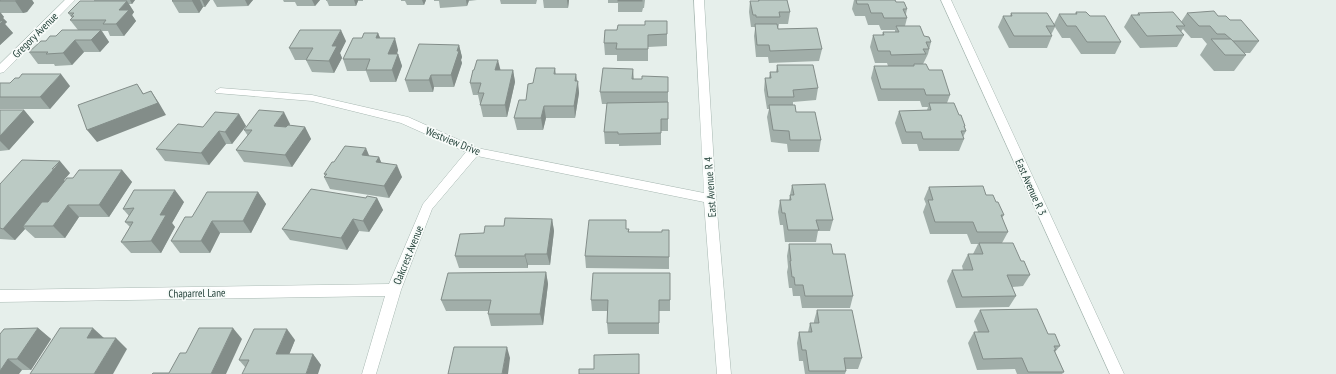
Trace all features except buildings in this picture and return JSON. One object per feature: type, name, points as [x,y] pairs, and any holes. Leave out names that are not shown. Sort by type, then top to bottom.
[{"type":"street","name":"Gregory Avenue","points":[[0,70],[70,0]]},
{"type":"street","name":"East Avenue R 4","points":[[699,0],[710,198],[724,374]]},
{"type":"street","name":"East Avenue R 3","points":[[946,0],[1117,374]]},
{"type":"street","name":"Westview Drive","points":[[220,91],[312,98],[404,120],[474,151],[710,198]]},
{"type":"street","name":"Oakcrest Avenue","points":[[369,374],[394,290],[427,207],[474,151]]},
{"type":"street","name":"Chaparrel Lane","points":[[0,296],[394,290]]}]
